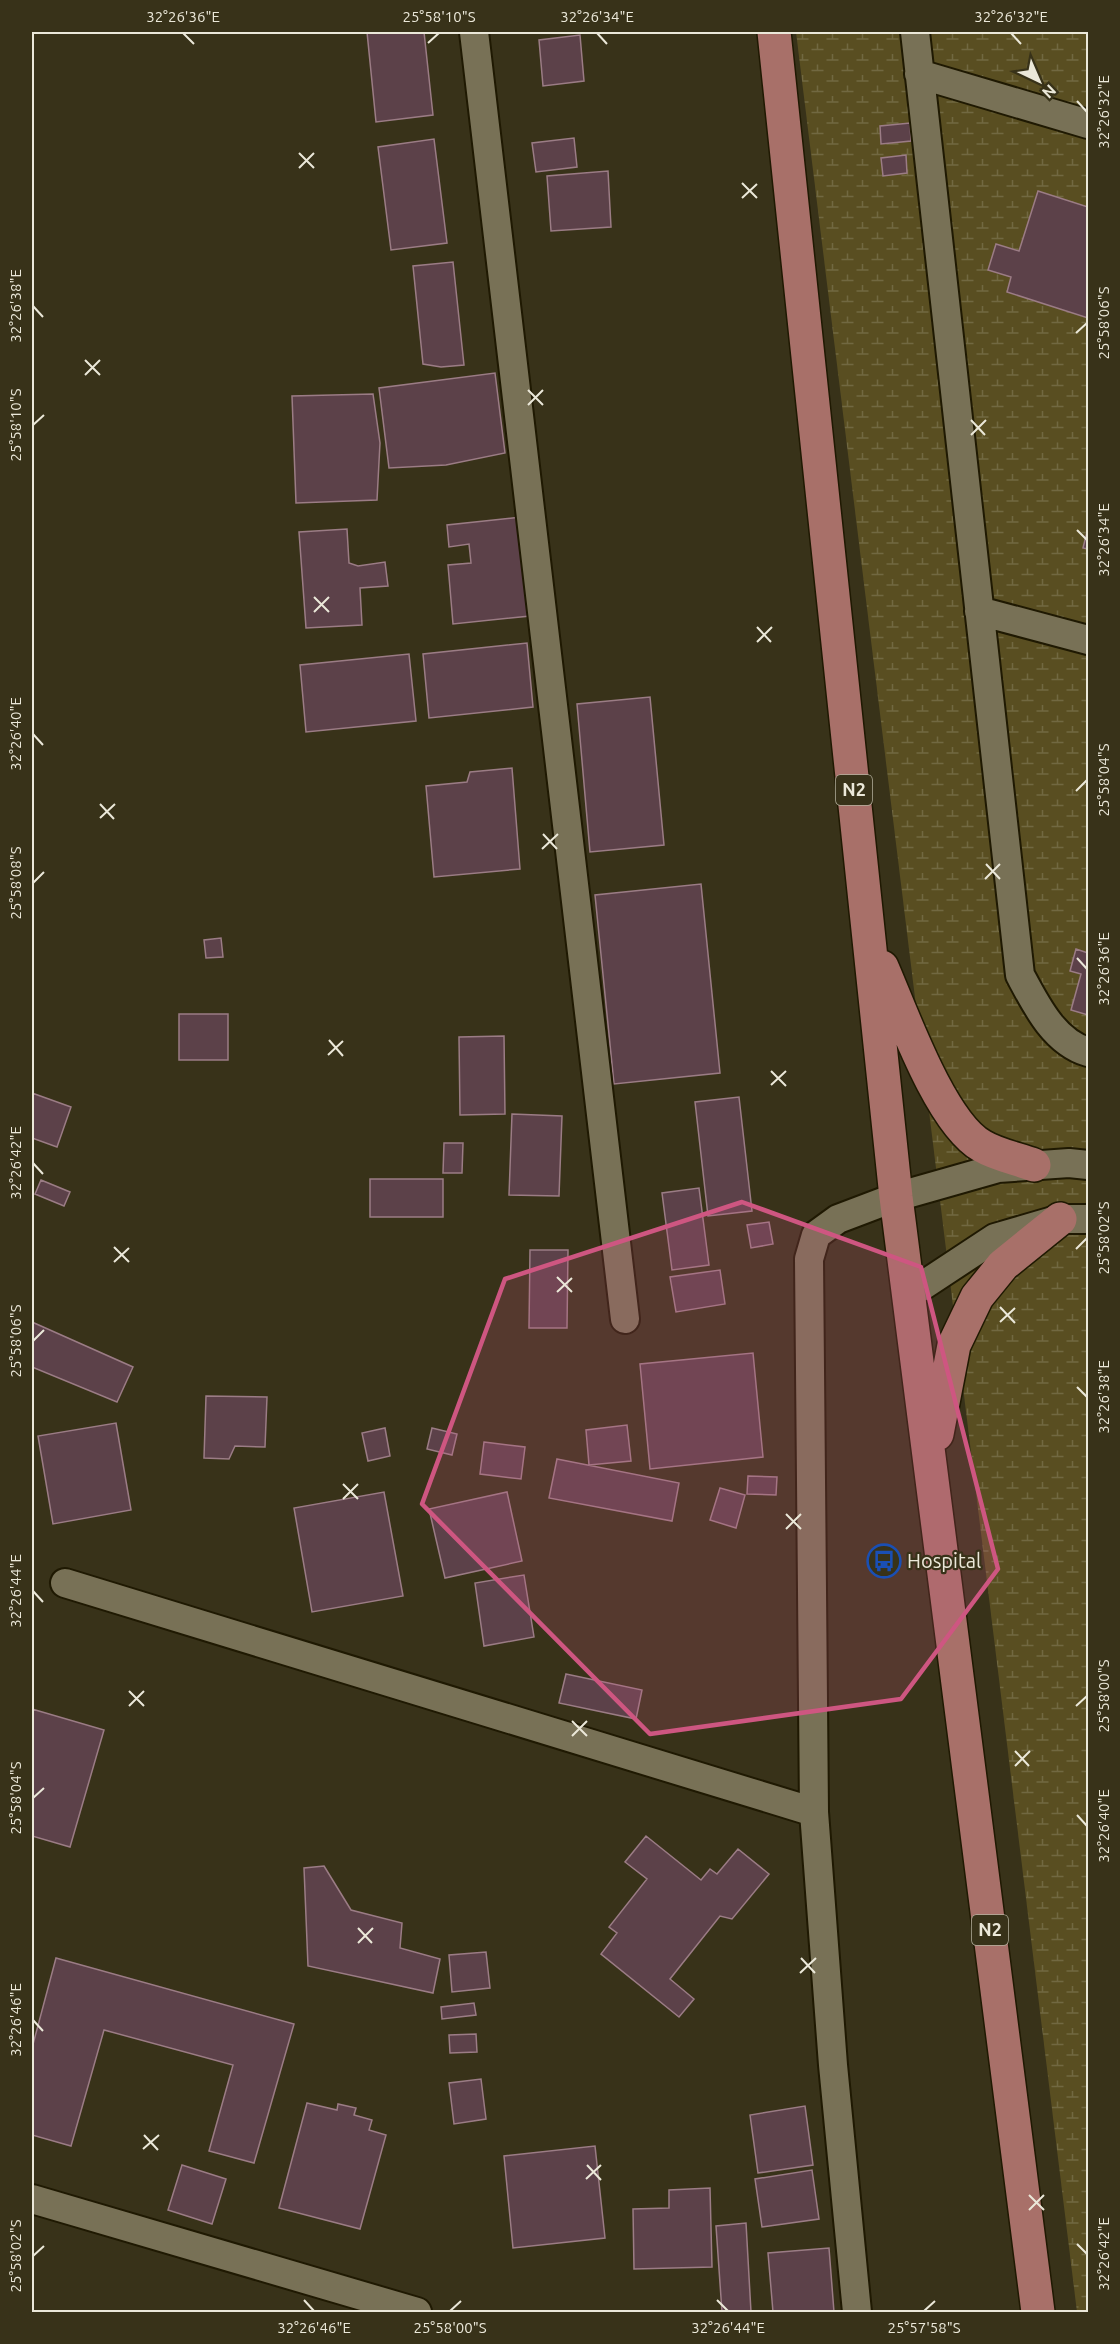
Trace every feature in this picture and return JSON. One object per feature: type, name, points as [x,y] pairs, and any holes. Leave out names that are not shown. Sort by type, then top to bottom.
[{"type":"main road","name":"N2","points":[[774,32],[896,1197],[1038,2313]]},
{"type":"main road","points":[[869,938],[946,1107],[962,1130],[982,1146],[1034,1165]]},
{"type":"main road","points":[[931,1462],[954,1345],[977,1297],[1004,1265],[1074,1219]]},
{"type":"street","points":[[474,32],[625,1319]]},
{"type":"street","points":[[915,32],[1020,975],[1041,1013],[1073,1047],[1089,1052]]},
{"type":"street","points":[[919,74],[1089,124]]},
{"type":"street","points":[[979,611],[1089,640]]},
{"type":"street","points":[[857,2313],[833,2065],[814,1812],[809,1259],[816,1235],[838,1219],[896,1197],[998,1168],[1069,1163],[1089,1165]]},
{"type":"street","points":[[910,1294],[995,1238],[1074,1219]]},
{"type":"street","points":[[65,1582],[814,1812]]},
{"type":"street","points":[[32,2199],[417,2313]]},
{"type":"highlighted area","points":[[742,1202],[921,1267],[998,1569],[901,1699],[650,1734],[422,1504],[505,1279]]},
{"type":"green space","points":[[796,32],[1088,32],[1088,2312],[1077,2312]]},
{"type":"building","points":[[367,32],[424,32],[433,115],[376,122]]},
{"type":"building","points":[[580,35],[584,81],[543,86],[539,40]]},
{"type":"building","points":[[910,123],[911,141],[881,144],[880,126]]},
{"type":"building","points":[[574,138],[577,167],[536,172],[532,143]]},
{"type":"building","points":[[434,139],[447,243],[391,250],[378,147]]},
{"type":"building","points":[[906,155],[907,173],[883,176],[881,158]]},
{"type":"building","points":[[608,171],[611,227],[551,231],[547,176]]},
{"type":"building","points":[[1038,191],[1088,207],[1088,318],[1007,292],[1011,277],[988,270],[996,244],[1019,251]]},
{"type":"building","points":[[453,262],[464,365],[441,367],[423,364],[413,266]]},
{"type":"building","points":[[495,373],[505,453],[446,465],[389,468],[379,388]]},
{"type":"building","points":[[373,394],[380,443],[377,500],[296,503],[292,396]]},
{"type":"building","points":[[521,517],[530,616],[453,624],[448,565],[471,563],[469,544],[449,547],[447,525]]},
{"type":"building","points":[[1088,528],[1088,549],[1083,548]]},
{"type":"building","points":[[347,529],[349,563],[358,566],[385,562],[388,586],[360,588],[362,625],[306,628],[299,532]]},
{"type":"building","points":[[527,643],[533,707],[429,718],[423,654]]},
{"type":"building","points":[[409,654],[416,721],[306,732],[300,665]]},
{"type":"building","points":[[650,697],[664,845],[590,852],[577,704]]},
{"type":"building","points":[[512,768],[520,869],[434,877],[426,786],[467,782],[470,772]]},
{"type":"building","points":[[701,884],[720,1073],[614,1084],[595,895]]},
{"type":"building","points":[[221,938],[223,957],[206,958],[204,940]]},
{"type":"building","points":[[1076,949],[1088,953],[1088,1015],[1071,1010],[1081,974],[1070,971]]},
{"type":"building","points":[[179,1014],[228,1014],[228,1060],[179,1060]]},
{"type":"building","points":[[504,1036],[505,1114],[460,1115],[459,1037]]},
{"type":"building","points":[[32,1093],[71,1107],[57,1147],[32,1138]]},
{"type":"building","points":[[739,1097],[752,1211],[708,1216],[695,1102]]},
{"type":"building","points":[[512,1114],[562,1116],[559,1196],[509,1195]]},
{"type":"building","points":[[444,1143],[463,1143],[462,1173],[443,1173]]},
{"type":"building","points":[[370,1179],[443,1179],[443,1217],[370,1217]]},
{"type":"building","points":[[41,1180],[70,1192],[64,1206],[35,1194]]},
{"type":"building","points":[[699,1188],[709,1265],[672,1270],[662,1193]]},
{"type":"building","points":[[769,1222],[773,1244],[751,1248],[747,1225]]},
{"type":"building","points":[[530,1250],[568,1250],[567,1328],[529,1328]]},
{"type":"building","points":[[720,1270],[725,1304],[676,1312],[670,1277]]},
{"type":"building","points":[[32,1322],[133,1367],[117,1402],[32,1367]]},
{"type":"building","points":[[753,1353],[763,1457],[650,1469],[640,1364]]},
{"type":"building","points":[[206,1396],[267,1397],[265,1447],[235,1446],[229,1459],[204,1458]]},
{"type":"building","points":[[116,1423],[131,1510],[53,1524],[38,1436]]},
{"type":"building","points":[[627,1425],[631,1461],[589,1465],[586,1430]]},
{"type":"building","points":[[385,1428],[390,1456],[368,1461],[362,1433]]},
{"type":"building","points":[[432,1428],[457,1434],[452,1455],[427,1449]]},
{"type":"building","points":[[484,1442],[525,1447],[521,1479],[480,1474]]},
{"type":"building","points":[[557,1459],[679,1483],[672,1521],[549,1498]]},
{"type":"building","points":[[748,1476],[777,1477],[776,1495],[747,1494]]},
{"type":"building","points":[[720,1488],[745,1495],[736,1528],[710,1520]]},
{"type":"building","points":[[384,1492],[403,1596],[312,1612],[294,1508]]},
{"type":"building","points":[[507,1492],[522,1561],[445,1578],[429,1509]]},
{"type":"building","points":[[524,1575],[534,1637],[484,1646],[475,1583]]},
{"type":"building","points":[[566,1674],[642,1690],[636,1719],[559,1703]]},
{"type":"building","points":[[32,1709],[104,1730],[70,1847],[32,1836]]},
{"type":"building","points":[[646,1836],[701,1880],[710,1869],[717,1874],[738,1849],[769,1874],[732,1919],[720,1916],[670,1979],[694,1999],[679,2017],[601,1954],[617,1933],[609,1927],[647,1879],[625,1862]]},
{"type":"building","points":[[324,1866],[351,1910],[402,1923],[400,1948],[440,1959],[433,1993],[308,1966],[304,1868]]},
{"type":"building","points":[[486,1952],[490,1988],[452,1992],[449,1955]]},
{"type":"building","points":[[56,1958],[294,2024],[254,2163],[209,2151],[233,2065],[104,2030],[71,2146],[32,2135],[32,2048]]},
{"type":"building","points":[[474,2003],[476,2015],[442,2019],[441,2007]]},
{"type":"building","points":[[476,2034],[477,2052],[450,2053],[449,2035]]},
{"type":"building","points":[[481,2079],[486,2119],[454,2124],[449,2083]]},
{"type":"building","points":[[307,2103],[337,2110],[338,2104],[356,2108],[354,2115],[372,2120],[369,2130],[386,2135],[360,2229],[279,2208]]},
{"type":"building","points":[[805,2106],[813,2165],[758,2173],[750,2115]]},
{"type":"building","points":[[595,2146],[605,2238],[513,2248],[504,2156]]},
{"type":"building","points":[[182,2165],[226,2179],[212,2224],[168,2210]]},
{"type":"building","points":[[812,2170],[819,2219],[762,2227],[755,2179]]},
{"type":"building","points":[[710,2188],[712,2267],[634,2269],[633,2209],[669,2208],[669,2190]]},
{"type":"building","points":[[746,2223],[751,2312],[722,2312],[716,2226]]},
{"type":"building","points":[[829,2248],[834,2312],[773,2312],[768,2253]]},
{"type":"place","name":"Hospital","points":[[884,1561]]}]
